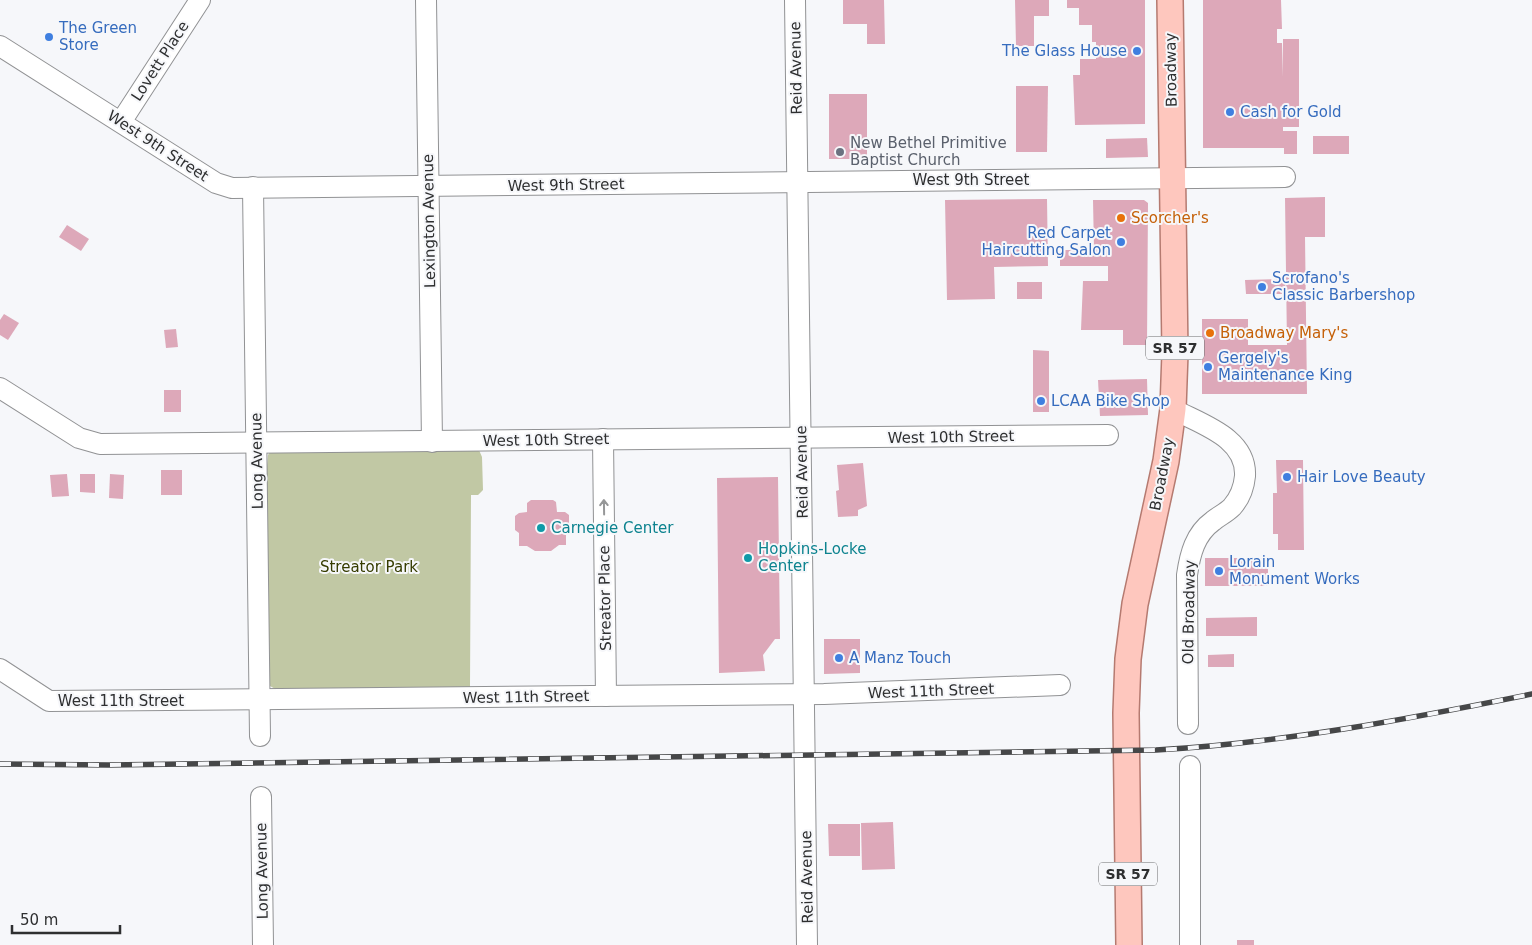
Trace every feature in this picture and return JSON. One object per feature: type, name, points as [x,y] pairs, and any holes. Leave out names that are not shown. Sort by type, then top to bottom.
[{"type":"main road","name":"Broadway","points":[[1129,945],[1126,713],[1128,658],[1134,604],[1166,461],[1173,409],[1175,353],[1170,0]]},
{"type":"street","name":"Lovett Place","points":[[121,122],[200,0]]},
{"type":"street","name":"Lexington Avenue","points":[[426,0],[432,442]]},
{"type":"street","name":"Reid Avenue","points":[[795,0],[807,945]]},
{"type":"street","name":"West 9th Street","points":[[0,46],[216,183],[232,188],[428,188],[1285,177]]},
{"type":"street","name":"Long Avenue","points":[[253,187],[260,736]]},
{"type":"street","name":"West 10th Street","points":[[0,388],[79,438],[100,444],[801,440],[1108,435]]},
{"type":"street","name":"Old Broadway","points":[[1173,409],[1229,440],[1242,459],[1245,471],[1241,494],[1231,507],[1203,530],[1189,556],[1187,575],[1188,724]]},
{"type":"street","name":"Streator Place","points":[[603,440],[606,696]]},
{"type":"street","name":"West 11th Street","points":[[0,670],[49,701],[805,694],[924,692],[1060,685]]},
{"type":"street","points":[[1190,766],[1190,945]]},
{"type":"street","name":"Long Avenue","points":[[261,797],[263,945]]},
{"type":"green space","name":"Streator Park","points":[[479,450],[482,457],[483,490],[478,495],[471,495],[470,688],[277,690],[270,686],[266,478],[268,455],[270,452]]},
{"type":"building","points":[[843,0],[884,0],[885,44],[867,44],[867,24],[843,24]]},
{"type":"building","points":[[1015,0],[1049,0],[1049,16],[1034,16],[1034,46],[1016,46]]},
{"type":"building","points":[[1067,0],[1145,0],[1145,124],[1075,125],[1073,75],[1080,75],[1080,59],[1096,59],[1096,42],[1092,42],[1092,25],[1079,25],[1079,8],[1067,8]]},
{"type":"building","points":[[1203,0],[1281,0],[1282,29],[1277,29],[1277,43],[1282,43],[1283,77],[1283,39],[1299,39],[1299,127],[1283,127],[1283,131],[1297,131],[1297,154],[1284,154],[1284,148],[1203,148]]},
{"type":"building","points":[[1016,86],[1048,86],[1047,152],[1016,152]]},
{"type":"building","points":[[829,94],[867,94],[867,159],[829,159]]},
{"type":"building","points":[[1313,136],[1349,136],[1349,154],[1313,154]]},
{"type":"building","points":[[1147,138],[1148,157],[1106,158],[1106,139]]},
{"type":"building","points":[[1325,197],[1325,237],[1305,237],[1307,394],[1202,394],[1202,319],[1248,319],[1248,345],[1287,345],[1285,198]]},
{"type":"building","points":[[1047,199],[1048,266],[994,267],[995,299],[947,300],[945,200]]},
{"type":"building","points":[[1093,200],[1144,200],[1148,203],[1147,345],[1123,345],[1123,330],[1081,330],[1083,281],[1108,281],[1108,266],[1060,266],[1060,250],[1094,250]]},
{"type":"building","points":[[67,225],[89,239],[81,251],[59,237]]},
{"type":"building","points":[[1285,279],[1286,294],[1246,294],[1245,280]]},
{"type":"building","points":[[1017,282],[1042,282],[1042,299],[1017,299]]},
{"type":"building","points":[[4,314],[19,323],[8,340],[0,335],[0,320]]},
{"type":"building","points":[[176,329],[178,347],[166,348],[164,330]]},
{"type":"building","points":[[1033,350],[1049,351],[1049,412],[1033,412]]},
{"type":"building","points":[[1147,379],[1148,415],[1100,416],[1098,380]]},
{"type":"building","points":[[164,390],[181,390],[181,412],[164,412]]},
{"type":"building","points":[[1276,460],[1303,460],[1304,550],[1278,550],[1278,534],[1273,534],[1273,493],[1277,493]]},
{"type":"building","points":[[863,463],[867,506],[858,510],[858,516],[838,517],[836,491],[839,490],[837,465]]},
{"type":"building","points":[[161,470],[182,470],[182,495],[161,495]]},
{"type":"building","points":[[67,474],[69,496],[52,497],[50,475]]},
{"type":"building","points":[[80,474],[95,474],[95,493],[80,492]]},
{"type":"building","points":[[110,474],[124,475],[123,499],[109,498]]},
{"type":"building","name":"Hopkins-Locke Center","points":[[778,477],[780,639],[775,639],[763,655],[765,671],[719,673],[717,478]]},
{"type":"building","points":[[531,500],[553,500],[556,502],[557,512],[565,512],[569,515],[566,545],[559,545],[551,551],[535,551],[527,546],[519,546],[519,533],[515,530],[515,516],[519,513],[527,512],[527,503]]},
{"type":"building","points":[[1205,558],[1264,558],[1268,569],[1268,586],[1205,586]]},
{"type":"building","points":[[1257,617],[1257,636],[1206,636],[1206,618]]},
{"type":"building","points":[[824,639],[860,639],[860,673],[824,674]]},
{"type":"building","points":[[1234,654],[1234,667],[1208,667],[1208,655]]},
{"type":"building","points":[[893,822],[895,869],[862,870],[861,823]]},
{"type":"building","points":[[828,824],[860,824],[860,856],[829,856]]},
{"type":"building","points":[[1237,940],[1254,940],[1254,945],[1237,945]]},
{"type":"railway","points":[[0,764],[109,765],[1156,750],[1204,747],[1298,736],[1392,721],[1532,694]]},
{"type":"place","name":"The Green Store","points":[[49,37]]},
{"type":"place","name":"The Glass House","points":[[1137,51]]},
{"type":"place","name":"Cash for Gold","points":[[1230,112]]},
{"type":"place","name":"New Bethel Primitive Baptist Church","points":[[840,152]]},
{"type":"place","name":"Scorcher's","points":[[1121,218]]},
{"type":"place","name":"Red Carpet Haircutting Salon","points":[[1121,242]]},
{"type":"place","name":"Scrofano's Classic Barbershop","points":[[1262,287]]},
{"type":"place","name":"Broadway Mary's","points":[[1210,333]]},
{"type":"place","name":"Gergely's Maintenance King","points":[[1208,367]]},
{"type":"place","name":"LCAA Bike Shop","points":[[1041,401]]},
{"type":"place","name":"Hair Love Beauty","points":[[1287,477]]},
{"type":"place","name":"Carnegie Center","points":[[541,528]]},
{"type":"place","name":"Hopkins-Locke Center","points":[[748,558]]},
{"type":"place","name":"Lorain Monument Works","points":[[1219,571]]},
{"type":"place","name":"A Manz Touch","points":[[839,658]]}]
